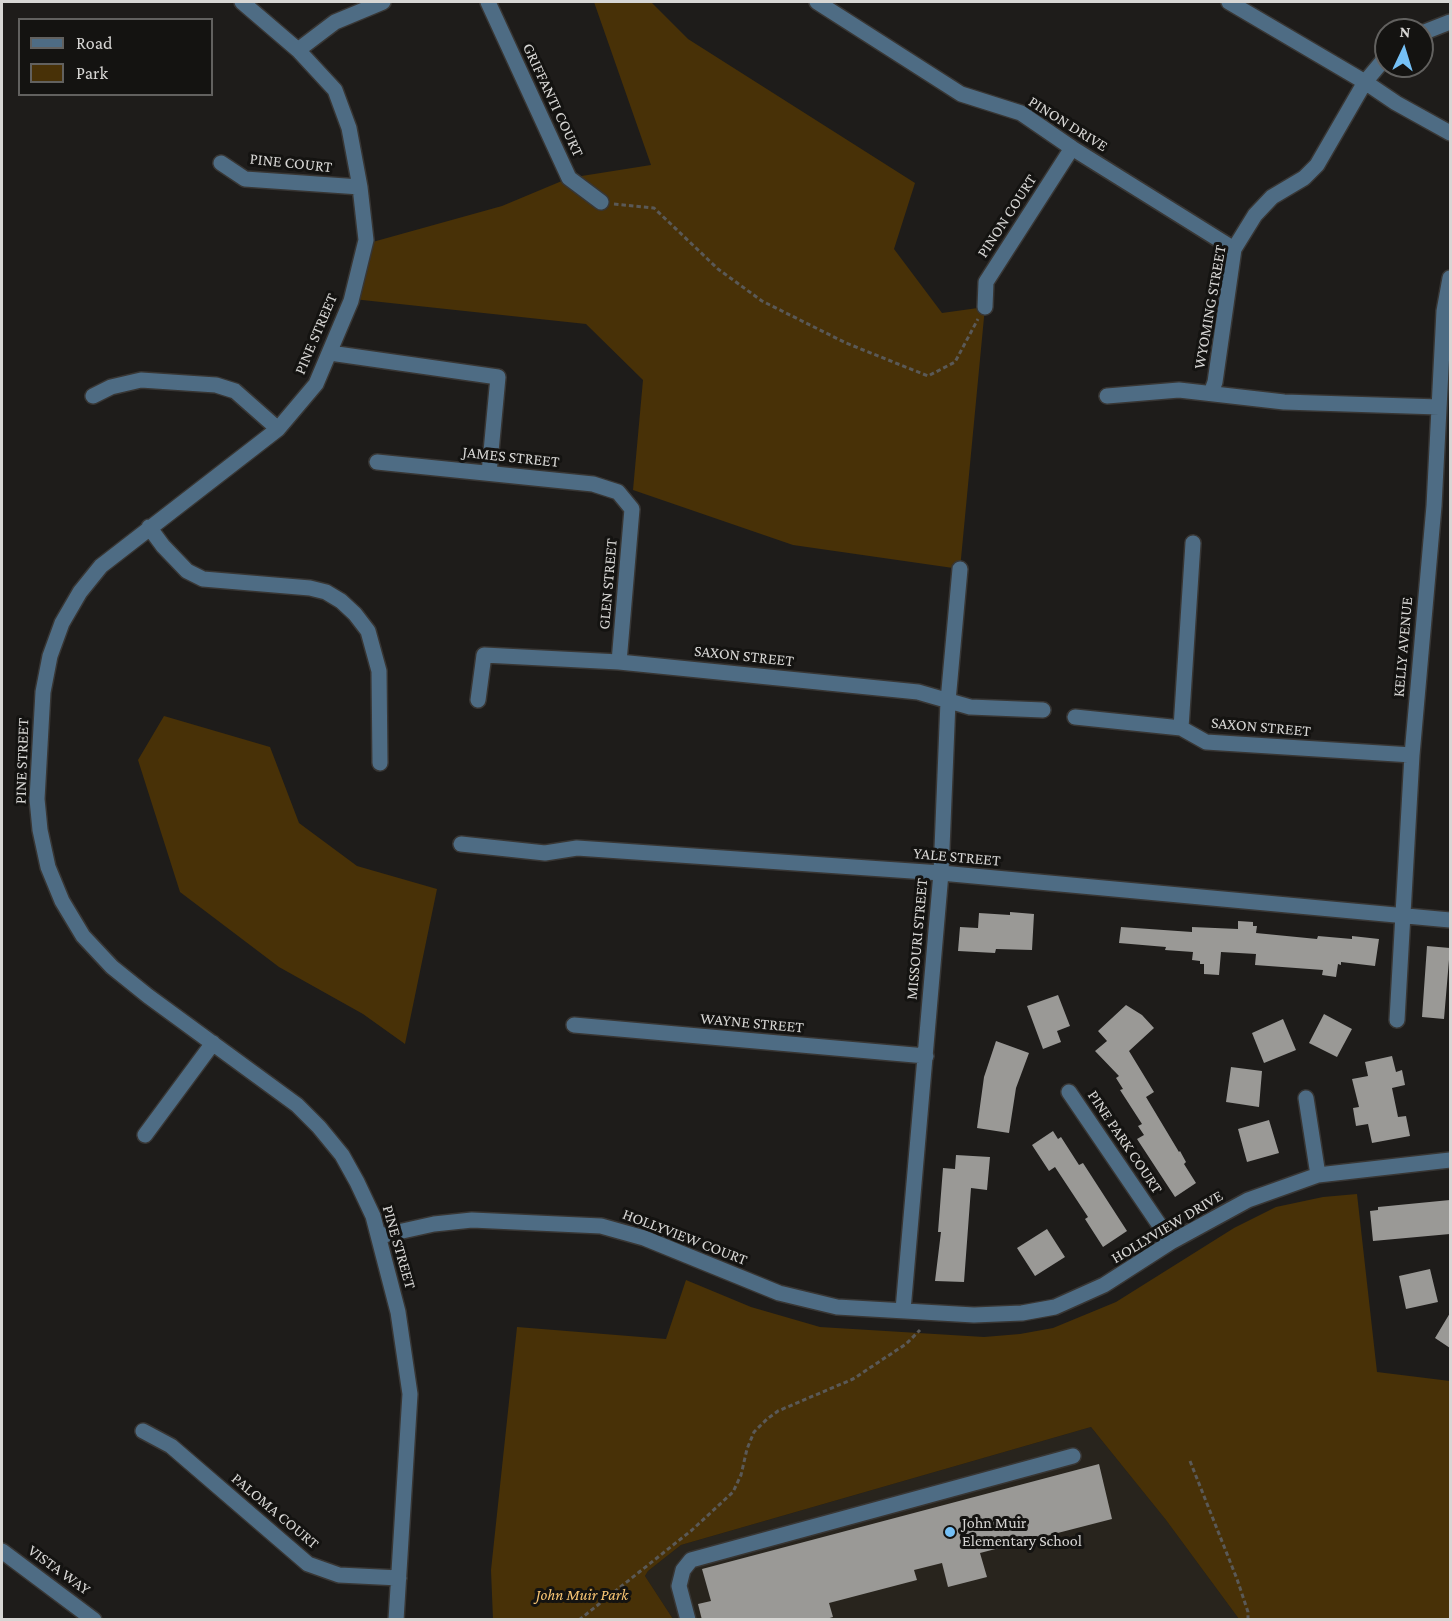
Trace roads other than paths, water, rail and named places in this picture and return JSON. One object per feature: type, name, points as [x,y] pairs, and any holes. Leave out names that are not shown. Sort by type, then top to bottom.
[{"type":"street","name":"PINE STREET","points":[[242,2],[298,50],[334,90],[349,128],[360,187],[366,240],[351,301],[316,384],[278,429],[101,566],[80,592],[63,623],[50,656],[43,692],[37,799],[40,830],[48,867],[62,902],[83,936],[112,967],[297,1105],[319,1126],[342,1155],[374,1216],[398,1312],[410,1394],[396,1620]]},
{"type":"street","points":[[298,50],[335,22],[383,2]]},
{"type":"street","name":"GRIFFANTI COURT","points":[[488,2],[569,178],[602,202]]},
{"type":"street","name":"PINON DRIVE","points":[[817,2],[961,94],[1022,113],[1072,148],[1234,249]]},
{"type":"street","points":[[1229,2],[1450,133]]},
{"type":"street","points":[[1434,28],[1450,22]]},
{"type":"street","name":"WYOMING STREET","points":[[1374,71],[1365,82],[1317,165],[1304,178],[1272,197],[1255,215],[1234,249],[1215,382],[1211,393],[1284,402],[1439,407]]},
{"type":"street","name":"PINON COURT","points":[[985,307],[986,282],[1072,148]]},
{"type":"street","name":"PINE COURT","points":[[221,163],[245,179],[360,187]]},
{"type":"street","name":"KELLY AVENUE","points":[[1397,1020],[1412,755],[1434,506],[1444,311],[1450,278]]},
{"type":"street","points":[[330,353],[498,377],[489,473]]},
{"type":"street","points":[[93,396],[111,387],[141,380],[216,385],[235,391],[278,429]]},
{"type":"street","points":[[1107,396],[1179,390],[1211,393]]},
{"type":"street","name":"JAMES STREET","points":[[377,462],[593,484],[618,492],[632,509]]},
{"type":"street","name":"GLEN STREET","points":[[619,662],[632,509]]},
{"type":"street","points":[[149,527],[163,546],[187,571],[203,579],[310,588],[326,592],[341,601],[355,614],[368,630],[379,671],[380,764]]},
{"type":"street","points":[[1181,728],[1193,543]]},
{"type":"street","name":"MISSOURI STREET","points":[[903,1310],[941,873],[948,701],[960,569]]},
{"type":"street","name":"SAXON STREET","points":[[478,700],[484,655],[619,662],[918,692],[970,707],[1043,710]]},
{"type":"street","name":"SAXON STREET","points":[[1075,717],[1181,728],[1206,742],[1412,755]]},
{"type":"street","name":"YALE STREET","points":[[460,844],[545,853],[577,848],[941,873],[1450,920]]},
{"type":"street","name":"WAYNE STREET","points":[[574,1025],[926,1056]]},
{"type":"street","points":[[145,1135],[213,1043]]},
{"type":"street","name":"PINE PARK COURT","points":[[1069,1092],[1172,1242]]},
{"type":"street","points":[[1306,1098],[1318,1175]]},
{"type":"street","name":"HOLLYVIEW DRIVE","points":[[903,1310],[974,1316],[1022,1313],[1054,1306],[1104,1286],[1172,1242],[1248,1200],[1318,1175],[1450,1160]]},
{"type":"street","name":"HOLLYVIEW COURT","points":[[380,1236],[434,1224],[472,1220],[601,1226],[644,1238],[779,1293],[837,1307],[903,1310]]},
{"type":"street","name":"PALOMA COURT","points":[[143,1431],[171,1446],[308,1564],[339,1575],[399,1578]]},
{"type":"street","points":[[688,1620],[679,1586],[683,1570],[691,1560],[1073,1456]]},
{"type":"street","name":"VISTA WAY","points":[[2,1551],[94,1620]]},
{"type":"place","name":"John Muir Elementary School","points":[[950,1532]]},
{"type":"park label","name":"John Muir Park","points":[[582,1595]]}]
